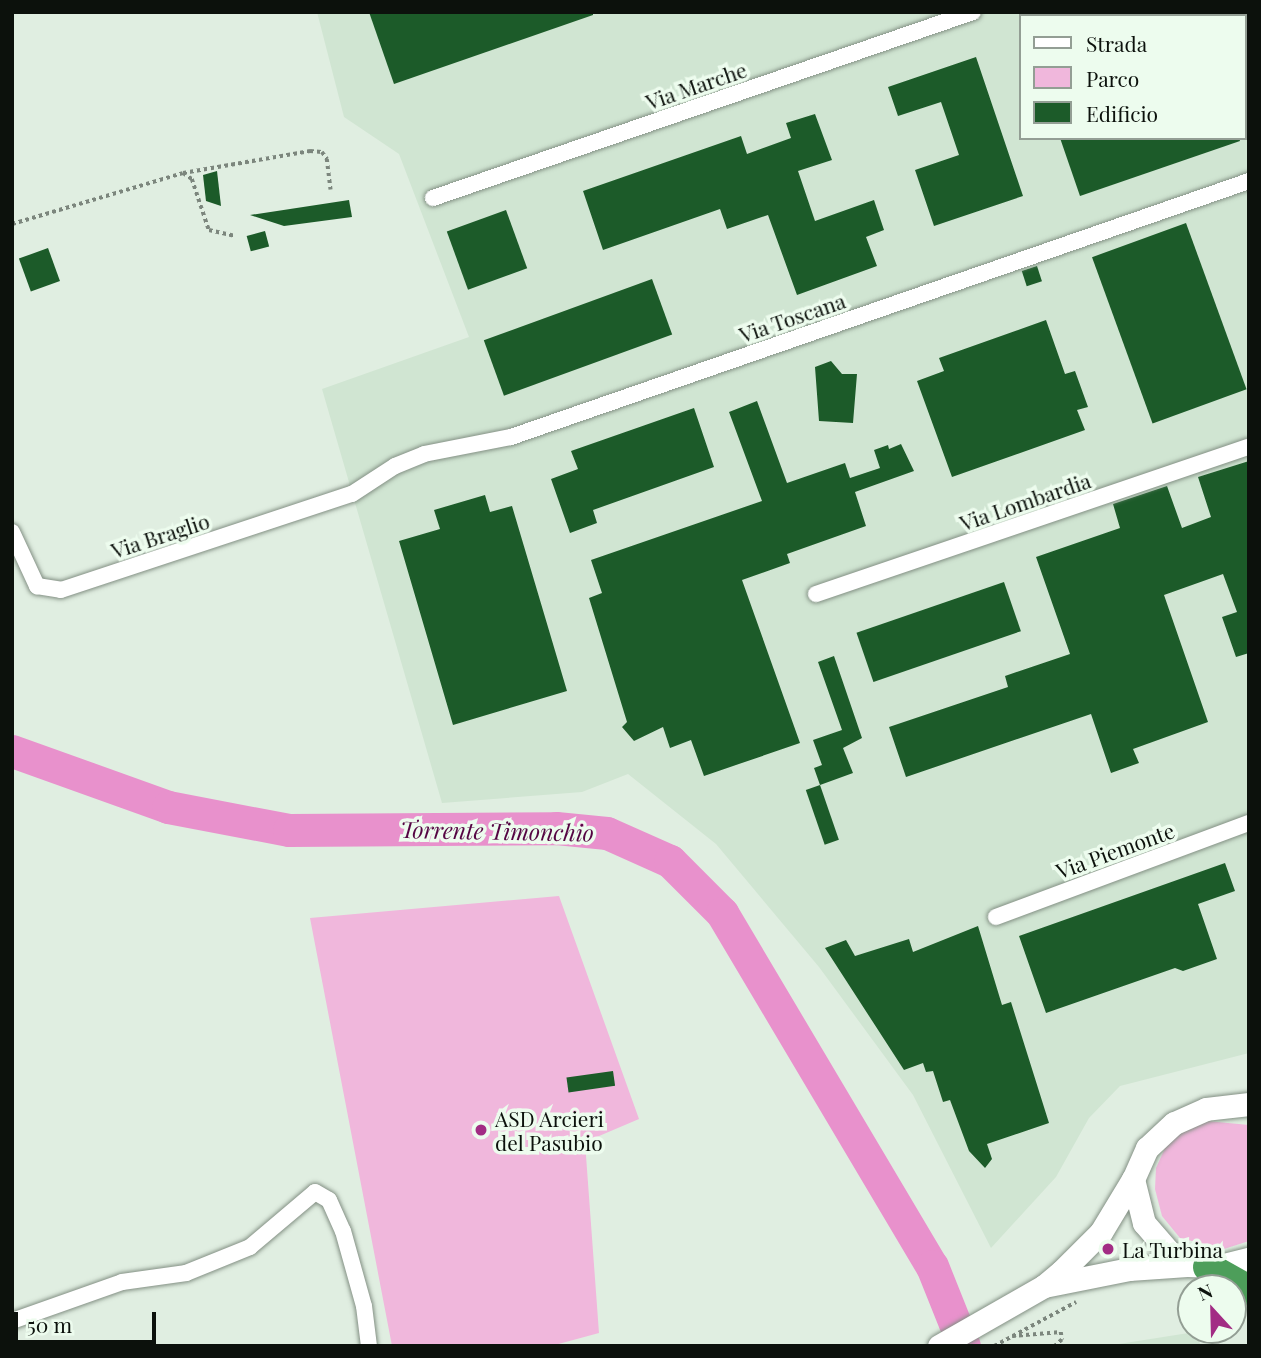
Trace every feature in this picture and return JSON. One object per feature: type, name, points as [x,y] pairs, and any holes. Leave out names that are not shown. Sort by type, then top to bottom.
[{"type":"highway","points":[[1198,1266],[1249,1290]]},
{"type":"main road","points":[[939,1346],[1044,1286],[1101,1232],[1133,1179],[1147,1147],[1174,1123],[1206,1109],[1249,1104]]},
{"type":"main road","points":[[1133,1179],[1144,1223],[1168,1251],[1198,1266]]},
{"type":"main road","points":[[1044,1286],[1129,1269],[1198,1266],[1249,1259]]},
{"type":"street","name":"Via Marche","points":[[433,198],[973,12]]},
{"type":"street","name":"Via Toscana","points":[[352,494],[395,466],[424,454],[511,437],[1249,181]]},
{"type":"street","name":"Via Lombardia","points":[[816,594],[1249,447]]},
{"type":"street","name":"Via Braglio","points":[[12,532],[37,586],[61,590],[352,494]]},
{"type":"street","name":"Via Piemonte","points":[[996,917],[1249,823]]},
{"type":"street","points":[[12,1321],[122,1282],[186,1273],[250,1247],[315,1192],[329,1200],[343,1231],[364,1306],[369,1346]]},
{"type":"path","points":[[12,224],[183,173],[322,152],[331,190]]},
{"type":"path","points":[[183,173],[192,179],[209,230],[235,236]]},
{"type":"path","points":[[994,1346],[1086,1296]]},
{"type":"path","points":[[1010,1336],[1061,1332],[1062,1340],[1055,1346]]},
{"type":"shaded area","points":[[317,12],[1249,12],[1249,1053],[1120,1086],[1089,1118],[1056,1177],[991,1248],[913,1095],[819,967],[716,844],[628,774],[582,792],[442,803],[322,389],[469,337],[399,154],[344,117]]},
{"type":"shaded area","points":[[1177,1335],[1177,1344],[1201,1346],[1106,1346]]},
{"type":"green space","name":"ASD Arcieri del Pasubio","points":[[559,896],[639,1119],[585,1142],[599,1333],[551,1346],[392,1346],[310,918]]},
{"type":"green space","points":[[1207,1121],[1249,1125],[1249,1241],[1224,1249],[1180,1238],[1162,1216],[1155,1189],[1156,1168],[1166,1146],[1185,1128]]},
{"type":"building","points":[[369,12],[593,12],[593,15],[394,84]]},
{"type":"building","points":[[976,57],[1023,196],[934,226],[915,170],[959,155],[941,102],[898,116],[888,87]]},
{"type":"building","points":[[815,114],[832,160],[798,171],[815,221],[874,200],[884,230],[866,237],[877,266],[797,295],[768,215],[727,229],[720,209],[603,250],[583,191],[741,136],[747,154],[791,138],[786,123]]},
{"type":"building","points":[[1061,140],[1240,140],[1240,141],[1080,196]]},
{"type":"building","points":[[217,171],[221,206],[206,201],[203,175]]},
{"type":"building","points":[[349,200],[352,217],[284,226],[250,215]]},
{"type":"building","points":[[506,210],[527,268],[468,290],[447,232]]},
{"type":"building","points":[[1186,223],[1247,389],[1153,424],[1092,257]]},
{"type":"building","points":[[265,231],[269,246],[251,251],[247,236]]},
{"type":"building","points":[[48,248],[60,281],[31,291],[19,259]]},
{"type":"building","points":[[1037,266],[1042,281],[1027,286],[1022,271]]},
{"type":"building","points":[[652,279],[672,334],[504,396],[484,340]]},
{"type":"building","points":[[1046,320],[1065,374],[1075,371],[1088,407],[1077,410],[1085,430],[952,477],[917,381],[944,371],[939,358]]},
{"type":"building","points":[[831,361],[842,374],[857,374],[853,423],[819,421],[815,367]]},
{"type":"building","points":[[757,401],[787,483],[845,463],[850,478],[880,468],[874,450],[888,445],[889,449],[901,444],[914,471],[855,492],[866,526],[787,554],[790,563],[742,580],[800,743],[704,776],[691,740],[670,748],[663,727],[634,741],[622,727],[627,722],[589,598],[602,593],[591,560],[762,501],[729,412]]},
{"type":"building","points":[[694,408],[714,467],[593,510],[597,523],[570,533],[551,479],[578,469],[571,451]]},
{"type":"building","points":[[1249,461],[1249,653],[1236,657],[1222,617],[1237,612],[1223,574],[1164,595],[1208,722],[1133,749],[1139,763],[1111,773],[1091,714],[906,777],[889,727],[1008,687],[1005,676],[1070,654],[1036,557],[1120,528],[1113,504],[1167,486],[1182,528],[1211,517],[1198,477]]},
{"type":"building","points":[[485,495],[490,512],[512,506],[567,691],[453,725],[399,541],[440,529],[434,510]]},
{"type":"building","points":[[1004,582],[1021,631],[873,682],[856,633]]},
{"type":"building","points":[[834,656],[862,738],[843,748],[853,773],[820,785],[814,768],[822,765],[813,740],[842,730],[818,662]]},
{"type":"building","points":[[820,785],[839,840],[825,845],[806,790]]},
{"type":"building","points":[[1225,863],[1235,891],[1198,904],[1217,959],[1183,971],[1175,968],[1046,1013],[1019,936]]},
{"type":"building","points":[[978,926],[1002,1005],[1011,1002],[1049,1123],[987,1144],[992,1159],[985,1168],[969,1151],[950,1100],[943,1102],[933,1071],[926,1072],[923,1063],[904,1070],[825,948],[846,940],[855,956],[909,939],[913,952]]},
{"type":"building","points":[[613,1071],[615,1086],[569,1092],[566,1078]]},
{"type":"waterway","name":"Torrente Timonchio","points":[[12,751],[168,807],[289,830],[556,828],[607,833],[670,861],[722,913],[932,1266],[964,1346]]},
{"type":"place","name":"ASD Arcieri del Pasubio","points":[[481,1130]]},
{"type":"place","name":"La Turbina","points":[[1108,1249]]}]
